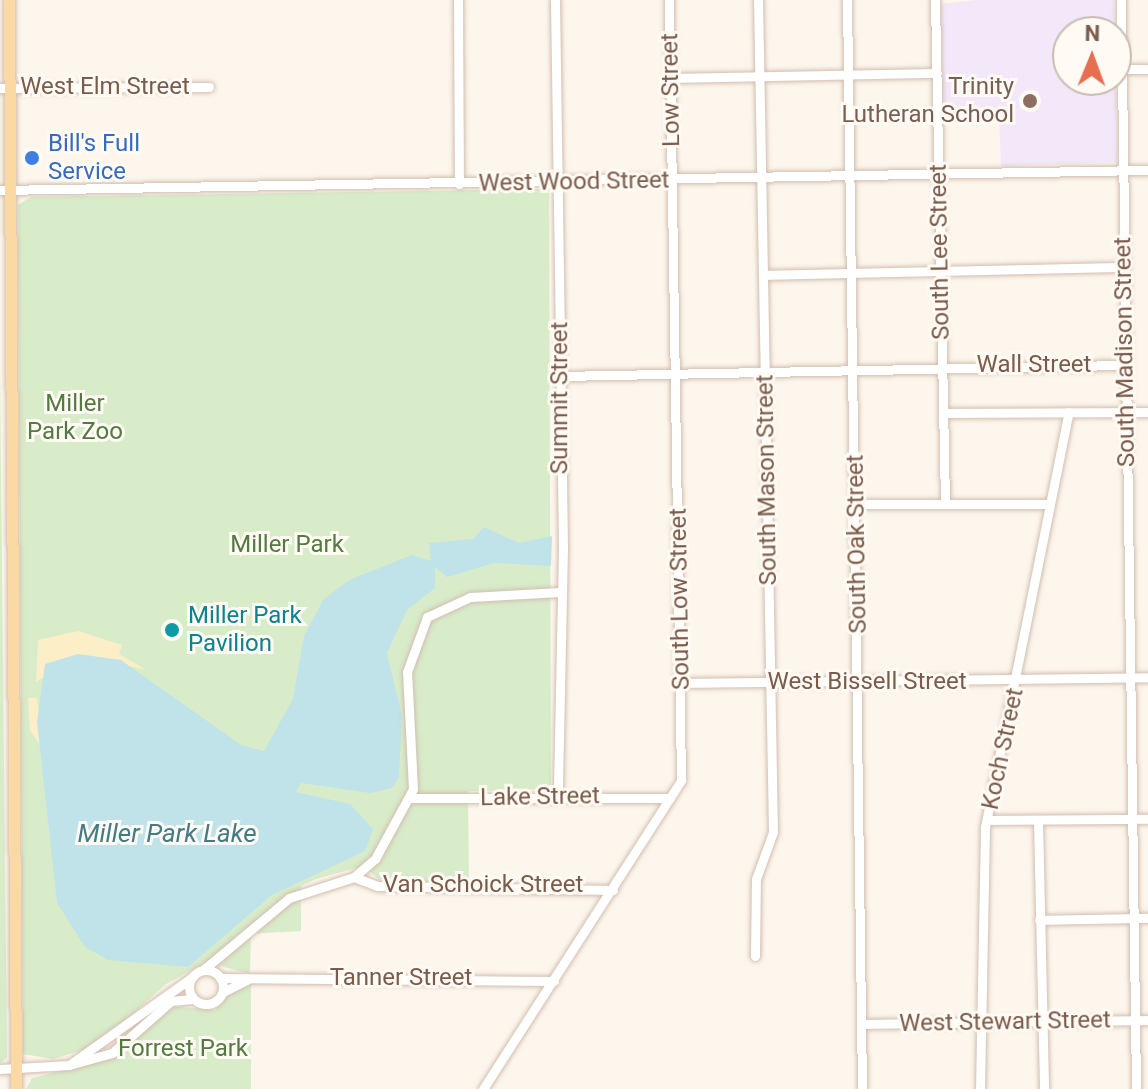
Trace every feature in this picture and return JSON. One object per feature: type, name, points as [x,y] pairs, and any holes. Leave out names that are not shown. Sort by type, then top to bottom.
[{"type":"main road","points":[[9,0],[5,88],[5,300],[16,1089]]},
{"type":"street","points":[[458,0],[459,184]]},
{"type":"street","name":"Summit Street","points":[[555,0],[560,376],[558,797]]},
{"type":"street","name":"Low Street","points":[[669,0],[673,179]]},
{"type":"street","name":"South Mason Street","points":[[755,956],[756,879],[773,832],[758,0]]},
{"type":"street","name":"South Oak Street","points":[[847,0],[859,682],[862,1089]]},
{"type":"street","name":"South Lee Street","points":[[935,0],[945,504]]},
{"type":"street","points":[[670,78],[937,73]]},
{"type":"street","name":"West Elm Street","points":[[5,88],[209,87]]},
{"type":"street","name":"South Madison Street","points":[[1123,96],[1136,1089]]},
{"type":"street","name":"West Wood Street","points":[[5,190],[1148,170]]},
{"type":"street","name":"South Low Street","points":[[483,1089],[613,890],[670,798],[682,770],[673,179]]},
{"type":"street","points":[[764,275],[1124,267]]},
{"type":"street","name":"Wall Street","points":[[560,376],[942,365],[1125,365]]},
{"type":"street","name":"Koch Street","points":[[980,1089],[988,820],[1069,412]]},
{"type":"street","points":[[943,413],[1148,412]]},
{"type":"street","points":[[856,504],[1049,504]]},
{"type":"street","points":[[69,1065],[203,970],[289,898],[354,877],[375,859],[410,798],[415,758],[407,672],[419,628],[436,610],[470,597],[560,592]]},
{"type":"street","name":"West Bissell Street","points":[[682,683],[1148,677]]},
{"type":"street","name":"Lake Street","points":[[410,798],[670,798]]},
{"type":"street","points":[[988,820],[1148,819]]},
{"type":"street","points":[[1038,821],[1044,1089]]},
{"type":"street","name":"Van Schoick Street","points":[[354,877],[377,886],[613,890]]},
{"type":"street","points":[[1039,920],[1148,918]]},
{"type":"street","points":[[0,1069],[69,1065],[112,1053],[171,1001],[193,999],[212,1004],[223,992],[220,977],[228,951]]},
{"type":"street","points":[[203,970],[220,977]]},
{"type":"street","name":"Tanner Street","points":[[220,977],[554,981]]},
{"type":"street","points":[[191,978],[193,999]]},
{"type":"street","name":"Tanner Street","points":[[223,992],[248,979]]},
{"type":"street","name":"West Stewart Street","points":[[863,1024],[1148,1020]]},
{"type":"shaded area","name":"Trinity Lutheran School","points":[[977,0],[1114,0],[1114,16],[1052,16],[1052,96],[1116,96],[1117,162],[1001,166],[999,121],[943,122],[941,4]]},
{"type":"green space","name":"Miller Park","points":[[549,189],[551,789],[468,791],[469,881],[381,881],[363,866],[316,879],[301,886],[301,931],[251,934],[250,974],[206,962],[166,984],[96,1046],[53,1059],[23,1054],[18,205],[31,197]]},
{"type":"green space","points":[[0,369],[7,1058],[0,1063]]},
{"type":"green space","name":"Forrest Park","points":[[251,985],[251,1089],[26,1089],[32,1078],[105,1060],[170,1006],[215,1010],[231,990]]},
{"type":"sand","points":[[78,631],[122,645],[119,654],[146,670],[78,654],[36,682],[38,640]]},
{"type":"sand","points":[[28,698],[37,698],[42,747],[30,731]]},
{"type":"water","name":"Miller Park Lake","points":[[484,527],[519,543],[552,536],[551,566],[494,563],[447,577],[435,567],[435,588],[407,610],[387,653],[402,716],[399,777],[392,788],[370,793],[301,783],[296,792],[350,804],[373,829],[365,851],[272,895],[188,967],[108,960],[85,947],[57,903],[37,722],[45,664],[78,654],[121,660],[241,745],[264,751],[293,699],[304,636],[323,600],[349,580],[412,555],[431,561],[429,543],[473,539]]},
{"type":"place","name":"Trinity Lutheran School","points":[[1030,101]]},
{"type":"place","name":"Bill's Full Service","points":[[32,158]]},
{"type":"place","name":"Miller Park Pavilion","points":[[172,630]]},
{"type":"park label","name":"Miller Park Zoo","points":[[75,418]]}]
